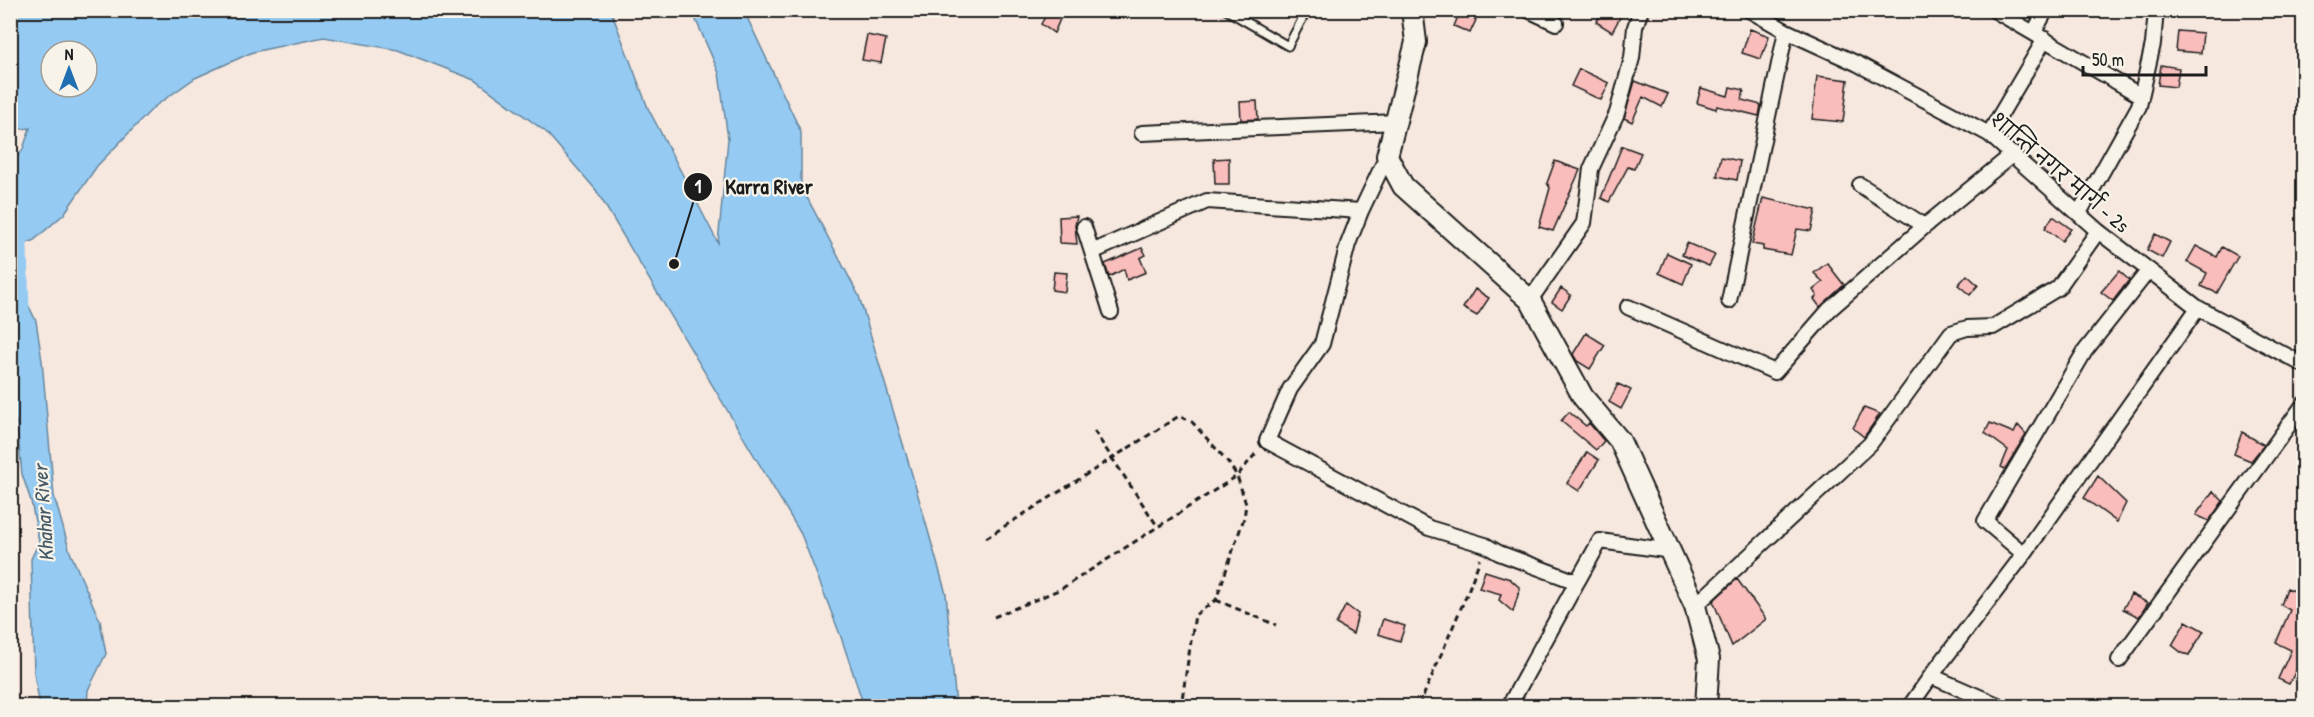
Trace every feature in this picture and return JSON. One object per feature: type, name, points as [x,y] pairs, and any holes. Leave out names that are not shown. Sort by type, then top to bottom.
[{"type":"main road","points":[[1412,10],[1416,42],[1387,156],[1403,186],[1530,300],[1583,397],[1620,441],[1695,606],[1709,659],[1706,706]]},
{"type":"street","points":[[1528,10],[1556,23]]},
{"type":"street","points":[[1530,300],[1584,223],[1591,169],[1617,113],[1632,58],[1635,27],[1641,10]]},
{"type":"street","name":"शान्ति नगर मार्ग - 2s","points":[[1749,10],[1786,31],[1858,64],[1989,134],[2098,231],[2198,308],[2304,365]]},
{"type":"street","points":[[1994,10],[2141,96]]},
{"type":"street","points":[[1989,134],[2039,36],[2046,10]]},
{"type":"street","points":[[2079,213],[2139,106],[2153,44],[2156,10]]},
{"type":"street","points":[[1729,301],[1786,31]]},
{"type":"street","points":[[1142,133],[1397,122]]},
{"type":"street","points":[[1628,307],[1775,372],[1829,310],[1925,226],[2013,154]]},
{"type":"street","points":[[1387,156],[1348,244],[1322,344],[1290,389],[1267,441],[1429,528],[1485,545],[1499,553],[1577,582]]},
{"type":"street","points":[[1860,185],[1925,226]]},
{"type":"street","points":[[1092,252],[1207,201],[1361,211]]},
{"type":"street","points":[[1084,227],[1111,312]]},
{"type":"street","points":[[1695,606],[1870,444],[1952,333],[1967,328],[1994,327],[2058,288],[2098,231]]},
{"type":"street","points":[[2024,554],[1985,520],[2085,351],[2150,270]]},
{"type":"street","points":[[1910,706],[2024,554],[2198,308]]},
{"type":"street","points":[[2119,660],[2304,404]]},
{"type":"street","points":[[1509,706],[1600,541],[1672,552]]},
{"type":"street","points":[[1931,676],[2000,706]]},
{"type":"lane","points":[[1226,10],[1288,46],[1307,10]]},
{"type":"path","points":[[986,537],[1179,416],[1192,422],[1228,462],[1237,476],[1246,504],[1244,518],[1216,600],[1195,615],[1181,706]]},
{"type":"path","points":[[1094,431],[1158,526]]},
{"type":"path","points":[[994,617],[1061,589],[1237,476],[1267,441]]},
{"type":"path","points":[[1419,706],[1467,594],[1485,545]]},
{"type":"path","points":[[1216,600],[1276,625]]},
{"type":"water","points":[[11,10],[611,11],[648,108],[718,243],[728,139],[719,73],[692,11],[744,11],[801,132],[801,186],[859,296],[946,594],[956,706],[864,706],[841,637],[801,534],[596,190],[546,132],[475,80],[398,50],[324,37],[253,52],[195,78],[154,107],[97,166],[64,214],[33,241],[11,248],[11,165],[23,149],[30,128],[11,130]]},
{"type":"water","points":[[11,284],[22,292],[36,321],[42,361],[54,496],[70,552],[100,621],[106,654],[88,690],[87,706],[40,706],[34,673],[31,559],[39,542],[31,501],[22,474],[17,426],[11,402]]},
{"type":"building","points":[[1049,10],[1064,10],[1054,33],[1041,24]]},
{"type":"building","points":[[1603,10],[1624,10],[1612,32],[1596,22]]},
{"type":"building","points":[[1460,12],[1476,20],[1470,33],[1454,26]]},
{"type":"building","points":[[1750,29],[1769,36],[1761,59],[1742,53]]},
{"type":"building","points":[[2178,31],[2203,33],[2201,53],[2176,51]]},
{"type":"building","points":[[867,35],[886,39],[881,63],[862,60]]},
{"type":"building","points":[[2161,65],[2179,68],[2176,87],[2158,85]]},
{"type":"building","points":[[1579,69],[1609,83],[1601,100],[1571,86]]},
{"type":"building","points":[[1817,76],[1848,80],[1843,122],[1812,119]]},
{"type":"building","points":[[1635,81],[1668,94],[1662,107],[1643,97],[1632,122],[1624,118]]},
{"type":"building","points":[[1730,87],[1744,90],[1742,100],[1761,105],[1759,116],[1717,106],[1716,109],[1697,103],[1701,88],[1728,96]]},
{"type":"building","points":[[1257,101],[1258,119],[1241,120],[1240,102]]},
{"type":"building","points":[[1622,146],[1641,153],[1634,169],[1628,167],[1609,202],[1601,198]]},
{"type":"building","points":[[1721,157],[1740,161],[1737,180],[1717,176]]},
{"type":"building","points":[[1229,158],[1229,184],[1215,184],[1214,159]]},
{"type":"building","points":[[1555,161],[1580,170],[1553,231],[1539,227],[1550,188],[1547,183]]},
{"type":"building","points":[[1763,198],[1816,210],[1811,231],[1797,229],[1791,255],[1763,250],[1763,246],[1752,244]]},
{"type":"building","points":[[1077,216],[1075,226],[1077,244],[1060,243],[1059,217]]},
{"type":"building","points":[[2053,216],[2071,229],[2062,241],[2045,228]]},
{"type":"building","points":[[2155,234],[2170,242],[2162,258],[2147,250]]},
{"type":"building","points":[[1687,243],[1715,255],[1709,266],[1682,255]]},
{"type":"building","points":[[2196,246],[2217,257],[2222,247],[2238,256],[2217,293],[2201,286],[2207,273],[2187,262]]},
{"type":"building","points":[[1142,248],[1146,255],[1140,258],[1146,272],[1127,280],[1124,269],[1109,277],[1105,264]]},
{"type":"building","points":[[1667,253],[1691,264],[1683,284],[1659,273]]},
{"type":"building","points":[[1827,263],[1844,285],[1820,307],[1814,299],[1817,296],[1813,290],[1823,282],[1814,273]]},
{"type":"building","points":[[2119,271],[2129,280],[2113,301],[2101,292]]},
{"type":"building","points":[[1054,272],[1067,273],[1065,292],[1052,290]]},
{"type":"building","points":[[1967,275],[1978,285],[1970,295],[1958,285]]},
{"type":"building","points":[[1561,288],[1571,295],[1562,309],[1552,302]]},
{"type":"building","points":[[1475,289],[1489,298],[1477,316],[1463,308]]},
{"type":"building","points":[[1586,333],[1605,345],[1590,369],[1577,361],[1573,354]]},
{"type":"building","points":[[1618,384],[1631,390],[1621,409],[1609,402]]},
{"type":"building","points":[[1864,408],[1880,414],[1864,437],[1853,428]]},
{"type":"building","points":[[1569,412],[1586,426],[1589,423],[1604,441],[1596,450],[1561,421]]},
{"type":"building","points":[[1990,423],[2014,433],[2018,425],[2026,434],[2005,469],[2001,467],[2008,450],[1985,433]]},
{"type":"building","points":[[2242,432],[2264,445],[2251,461],[2234,454]]},
{"type":"building","points":[[1587,452],[1599,460],[1579,491],[1567,483]]},
{"type":"building","points":[[2098,476],[2126,503],[2117,522],[2084,498]]},
{"type":"building","points":[[2213,491],[2223,501],[2209,521],[2196,515]]},
{"type":"building","points":[[1485,571],[1510,579],[1520,588],[1513,612],[1499,600],[1501,594],[1479,588]]},
{"type":"building","points":[[2303,577],[2304,655],[2289,684],[2278,679],[2291,650],[2276,643],[2290,610],[2281,605],[2287,588],[2297,592]]},
{"type":"building","points":[[1737,579],[1766,619],[1732,646],[1713,601]]},
{"type":"building","points":[[2131,594],[2148,603],[2139,617],[2123,609]]},
{"type":"building","points":[[1346,605],[1358,614],[1353,634],[1336,624]]},
{"type":"building","points":[[1383,619],[1405,626],[1400,641],[1378,634]]},
{"type":"building","points":[[2186,621],[2204,631],[2189,655],[2182,653],[2172,645]]},
{"type":"waterway","name":"Khahar River","points":[[15,325],[12,233],[30,212]]},
{"type":"place","name":"Karra River","points":[[674,264]]}]
